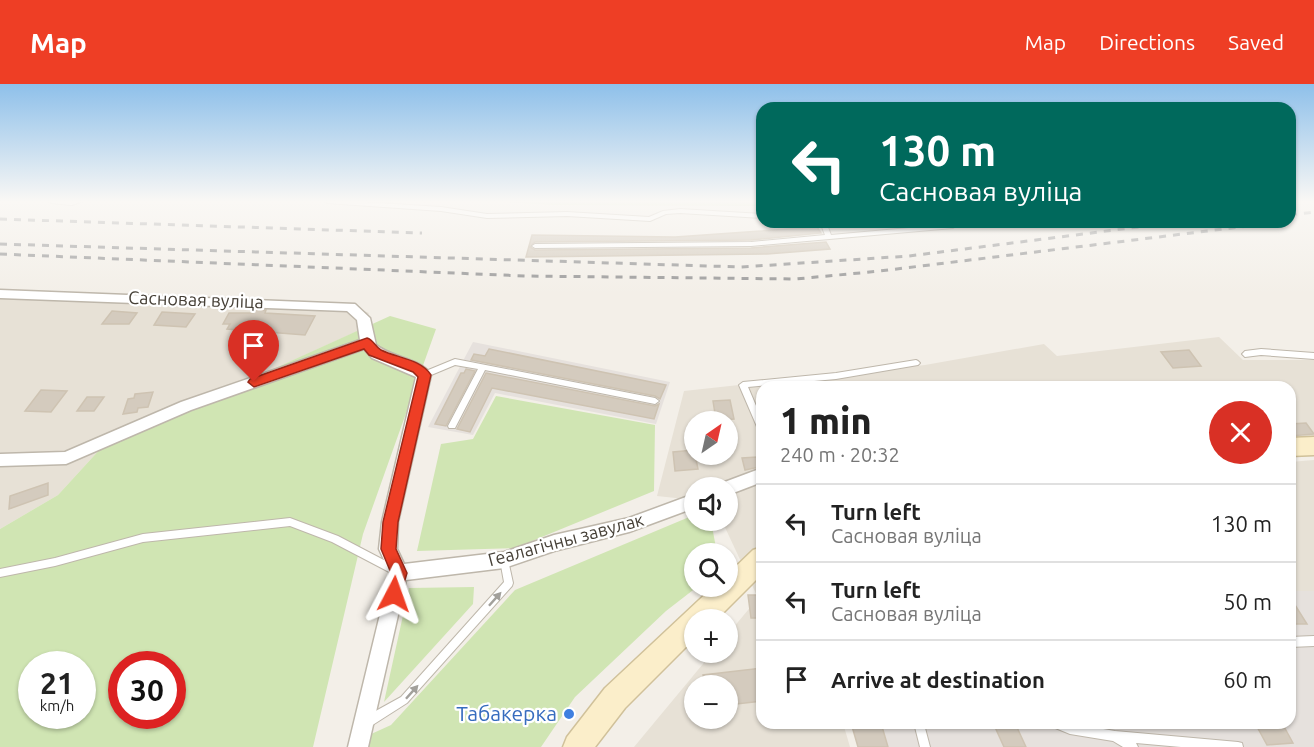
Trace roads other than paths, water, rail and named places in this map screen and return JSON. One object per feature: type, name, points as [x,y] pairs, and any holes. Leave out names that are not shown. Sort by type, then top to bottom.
[{"type":"street","name":"Сасновая вуліца","points":[[0,294],[336,305],[350,307],[363,318],[367,343]]},
{"type":"street","points":[[0,460],[66,458],[186,406],[367,343],[373,352],[418,369],[424,375],[390,522],[388,549],[399,573],[358,747]]},
{"type":"street","points":[[1296,447],[1314,446]]},
{"type":"street","points":[[738,484],[756,476]]},
{"type":"street","name":"Геалагічны завулак","points":[[399,573],[504,560],[554,543],[629,525],[684,505]]},
{"type":"street","points":[[709,609],[756,564]]},
{"type":"street","points":[[577,747],[615,698],[684,632]]},
{"type":"lane","points":[[827,232],[829,237]]},
{"type":"lane","points":[[535,246],[751,244],[886,232]]},
{"type":"lane","points":[[1245,354],[1261,352],[1314,356]]},
{"type":"lane","points":[[424,375],[455,362],[656,401]]},
{"type":"lane","points":[[784,381],[836,376],[916,363]]},
{"type":"lane","points":[[452,426],[483,367]]},
{"type":"lane","points":[[756,384],[743,385],[756,415]]},
{"type":"lane","points":[[0,573],[55,562],[143,538],[290,522],[335,539],[399,573]]},
{"type":"lane","points":[[363,724],[404,700],[509,583],[504,560]]},
{"type":"lane","points":[[1296,642],[1314,641]]},
{"type":"lane","points":[[923,729],[925,747]]},
{"type":"lane","points":[[1070,729],[1115,736],[1238,747]]},
{"type":"lane","points":[[1115,736],[1132,747]]},
{"type":"railway","points":[[390,232],[422,233]]},
{"type":"railway","points":[[0,244],[741,267],[909,256],[1099,232]]},
{"type":"railway","points":[[0,254],[525,276],[796,279],[1200,232]]},
{"type":"place","name":"Табакерка","points":[[569,714]]}]
